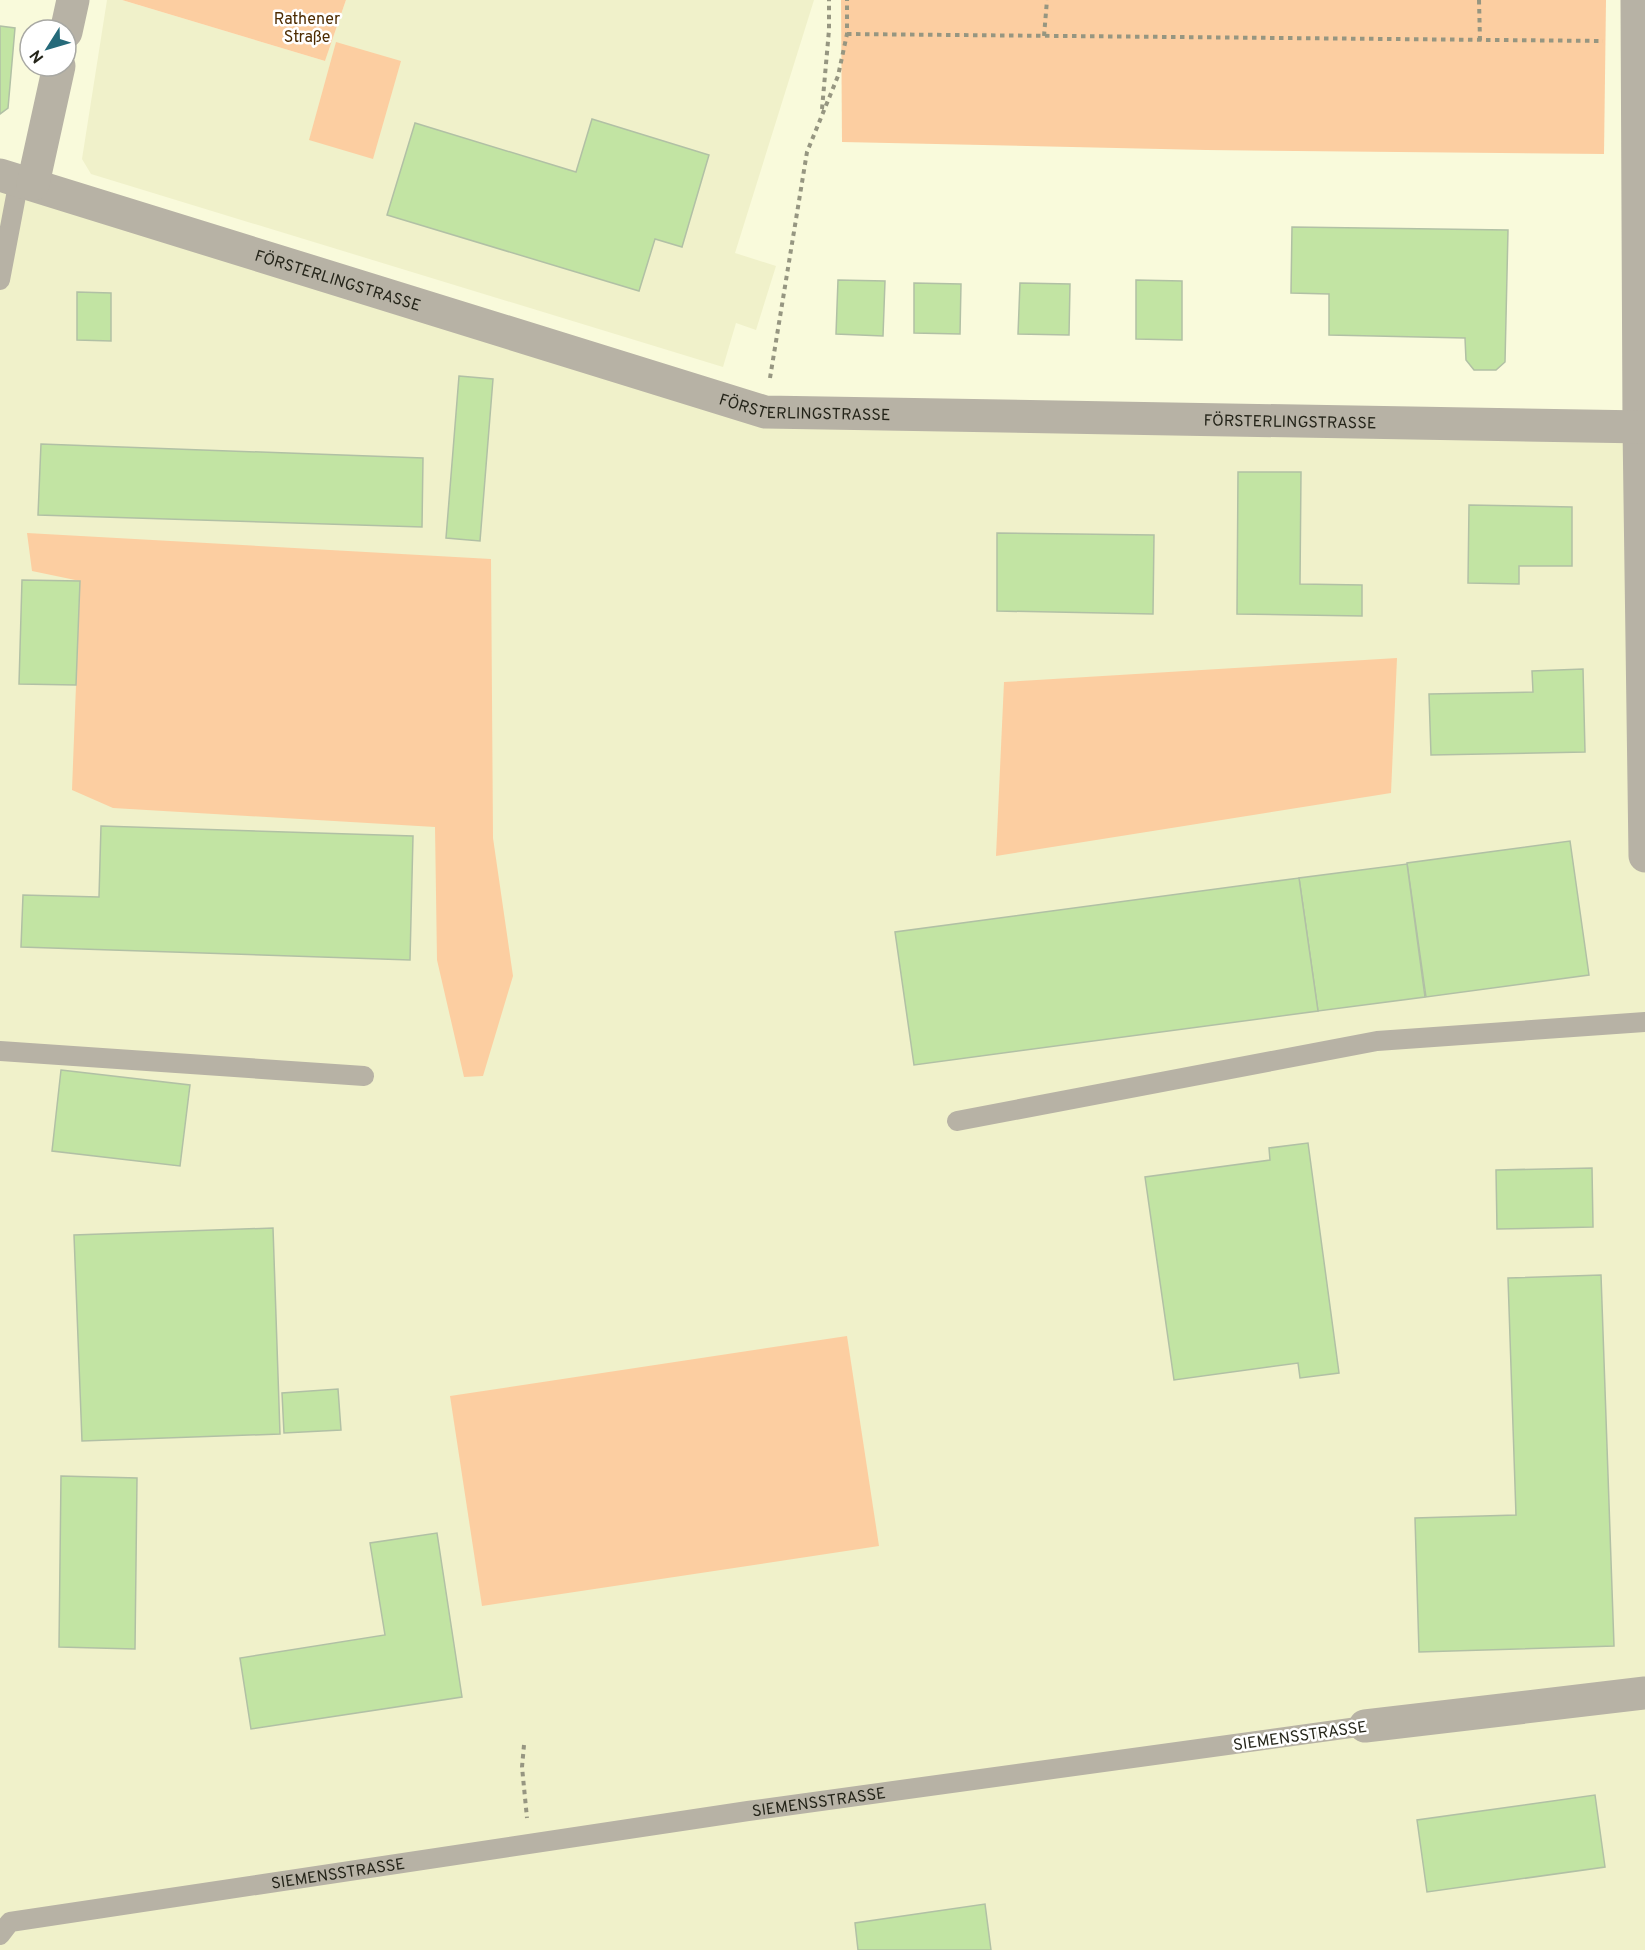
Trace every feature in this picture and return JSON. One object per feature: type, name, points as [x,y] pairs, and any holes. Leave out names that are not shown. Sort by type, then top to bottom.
[{"type":"street","points":[[69,18],[73,0]]},
{"type":"street","points":[[1637,0],[1645,856]]},
{"type":"street","points":[[17,180],[55,78]]},
{"type":"street","name":"FÖRSTERLINGSTRASSE","points":[[17,180],[765,412],[1642,427]]},
{"type":"street","name":"SIEMENSSTRASSE","points":[[1365,1726],[1645,1693]]},
{"type":"lane","points":[[0,280],[17,180]]},
{"type":"lane","points":[[957,1121],[1377,1041],[1645,1022]]},
{"type":"lane","points":[[0,1051],[364,1076]]},
{"type":"lane","name":"SIEMENSSTRASSE","points":[[0,1935],[10,1922],[748,1811],[1365,1726]]},
{"type":"path","points":[[822,113],[829,30],[829,0]]},
{"type":"path","points":[[765,412],[807,152],[838,76],[847,34],[847,0]]},
{"type":"path","points":[[1044,36],[1047,0]]},
{"type":"path","points":[[1479,0],[1480,41]]},
{"type":"path","points":[[847,34],[1480,41],[1636,40]]},
{"type":"path","points":[[524,1745],[522,1767],[530,1843]]},
{"type":"shaded area","points":[[107,0],[122,0],[325,61],[346,0],[814,0],[735,253],[776,266],[756,330],[736,323],[723,367],[91,174],[82,159]]},
{"type":"shaded area","points":[[0,182],[765,412],[1645,427],[1645,1950],[0,1950]]},
{"type":"green space","name":"Rathener Straße","points":[[122,0],[346,0],[325,61]]},
{"type":"green space","points":[[841,0],[1606,0],[1604,154],[1206,150],[842,142]]},
{"type":"green space","points":[[336,42],[401,61],[373,159],[309,140]]},
{"type":"green space","points":[[27,533],[491,559],[493,838],[513,976],[483,1076],[464,1077],[437,960],[435,827],[113,808],[72,790],[80,581],[32,571]]},
{"type":"green space","points":[[1397,658],[1391,793],[996,856],[1004,682]]},
{"type":"green space","points":[[847,1336],[879,1546],[482,1606],[450,1396]]},
{"type":"building","points":[[0,26],[15,28],[8,108],[0,114]]},
{"type":"building","points":[[592,119],[709,155],[682,247],[655,239],[639,291],[387,215],[415,123],[576,172]]},
{"type":"building","points":[[1292,227],[1508,230],[1505,362],[1496,370],[1474,370],[1466,360],[1465,338],[1329,335],[1329,294],[1291,293]]},
{"type":"building","points":[[838,280],[885,281],[883,336],[836,334]]},
{"type":"building","points":[[1136,280],[1182,281],[1182,340],[1136,339]]},
{"type":"building","points":[[914,283],[961,284],[960,334],[914,333]]},
{"type":"building","points":[[1020,283],[1070,284],[1069,335],[1018,334]]},
{"type":"building","points":[[77,292],[111,293],[111,341],[77,340]]},
{"type":"building","points":[[459,376],[493,379],[480,541],[446,538]]},
{"type":"building","points":[[41,444],[423,458],[422,527],[38,515]]},
{"type":"building","points":[[1238,472],[1301,472],[1300,584],[1362,585],[1362,616],[1237,614]]},
{"type":"building","points":[[1469,505],[1572,507],[1572,566],[1519,566],[1519,584],[1468,583]]},
{"type":"building","points":[[997,533],[1154,535],[1153,614],[997,611]]},
{"type":"building","points":[[22,580],[80,581],[76,685],[19,684]]},
{"type":"building","points":[[1583,669],[1585,752],[1431,755],[1429,694],[1533,692],[1532,671]]},
{"type":"building","points":[[101,826],[413,836],[410,960],[21,947],[23,895],[99,897]]},
{"type":"building","points":[[1570,841],[1589,975],[1426,997],[1407,863]]},
{"type":"building","points":[[1407,864],[1425,997],[1318,1011],[1299,878]]},
{"type":"building","points":[[1299,878],[1318,1011],[914,1065],[895,932]]},
{"type":"building","points":[[61,1070],[190,1085],[180,1166],[52,1151]]},
{"type":"building","points":[[1308,1143],[1339,1373],[1300,1378],[1298,1363],[1174,1380],[1145,1177],[1270,1160],[1269,1148]]},
{"type":"building","points":[[1592,1168],[1593,1227],[1497,1229],[1496,1170]]},
{"type":"building","points":[[273,1228],[280,1434],[82,1441],[74,1235]]},
{"type":"building","points":[[1601,1275],[1614,1646],[1419,1652],[1415,1518],[1516,1515],[1508,1278]]},
{"type":"building","points":[[338,1389],[341,1430],[284,1433],[282,1393]]},
{"type":"building","points":[[61,1476],[137,1478],[135,1649],[59,1647]]},
{"type":"building","points":[[437,1533],[462,1697],[251,1729],[240,1658],[385,1635],[370,1543]]},
{"type":"building","points":[[1595,1795],[1605,1867],[1427,1892],[1417,1820]]},
{"type":"building","points":[[985,1904],[991,1950],[858,1950],[855,1923]]}]
